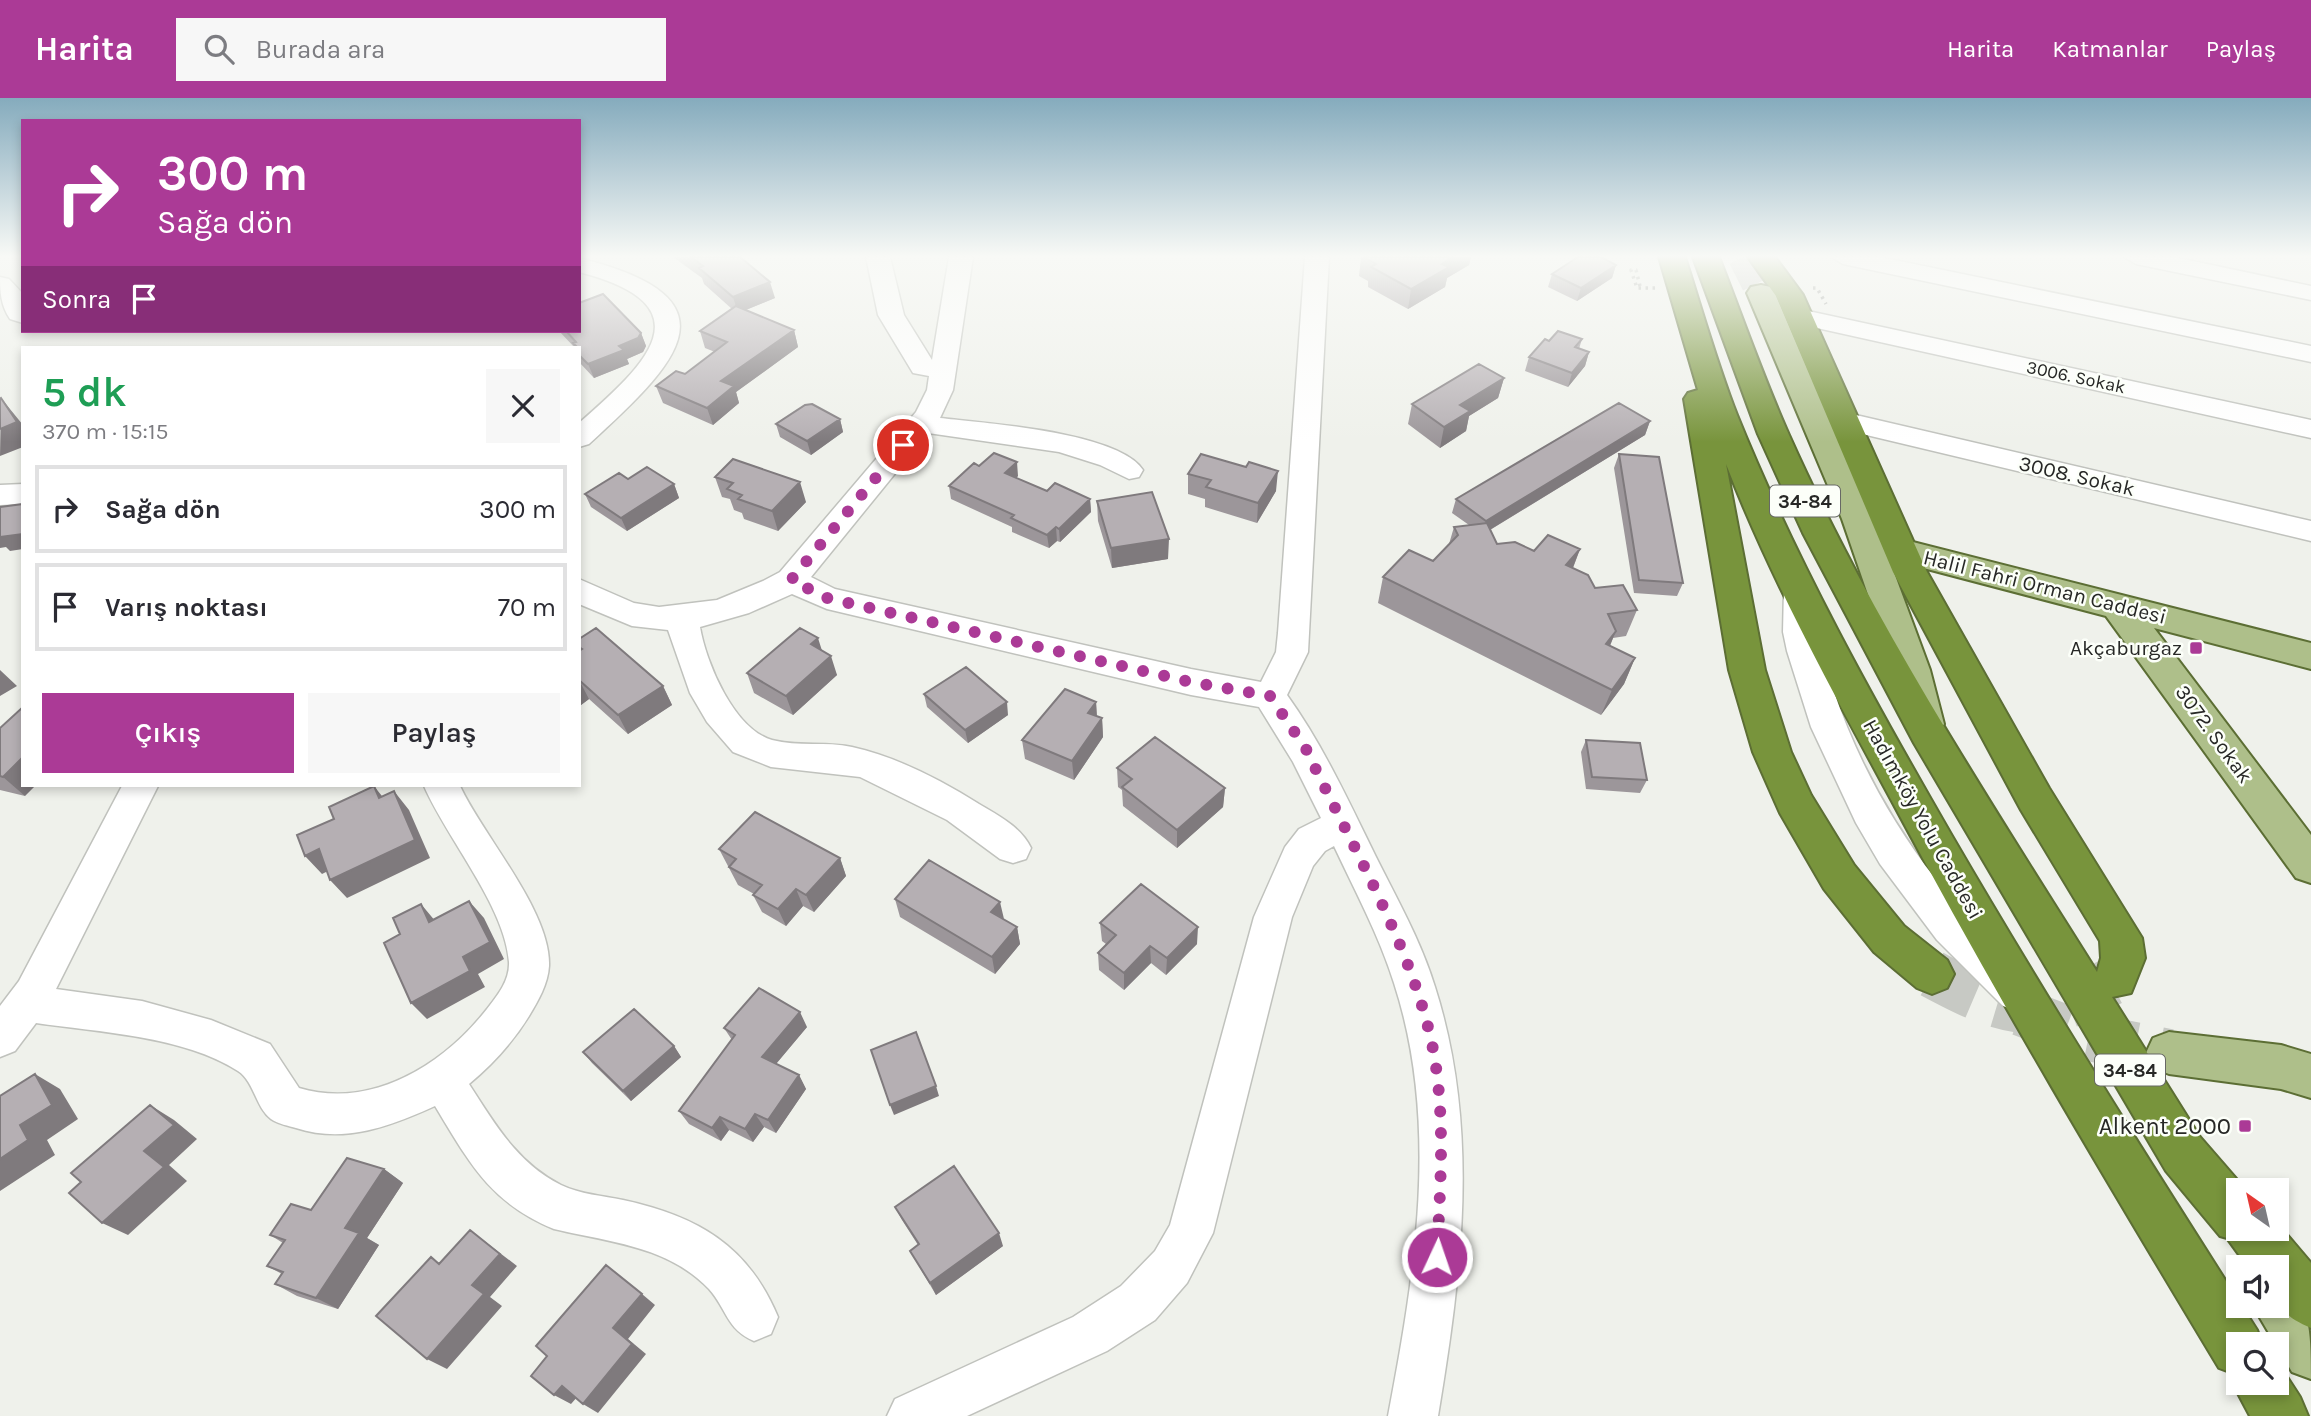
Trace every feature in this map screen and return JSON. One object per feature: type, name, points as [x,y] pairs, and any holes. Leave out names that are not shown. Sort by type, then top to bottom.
[{"type":"highway","name":"Hadımköy Yolu Caddesi","points":[[1692,319],[1723,419],[1800,589],[1889,762],[2027,1001],[2228,1332]]},
{"type":"highway","name":"34-84","points":[[1727,319],[1785,459],[1820,533],[1927,733],[2097,982],[2183,1154]]},
{"type":"highway","points":[[1800,319],[1900,551],[2035,799],[2121,937],[2123,958],[2097,982]]},
{"type":"highway","points":[[1701,345],[1696,374],[1701,416],[1747,670],[1772,752],[1794,802],[1839,877],[1889,939],[1932,974]]},
{"type":"highway","points":[[2183,1154],[2226,1204]]},
{"type":"highway","points":[[2259,1241],[2311,1302]]},
{"type":"highway","points":[[2267,1395],[2281,1416]]},
{"type":"main road","points":[[1784,319],[1912,670],[1927,733]]},
{"type":"main road","name":"Halil Fahri Orman Caddesi","points":[[1900,551],[2116,604],[2311,656]]},
{"type":"main road","name":"3072. Sokak","points":[[2116,604],[2311,866]]},
{"type":"main road","points":[[2169,1053],[2281,1067],[2311,1076]]},
{"type":"main road","name":"34-84","points":[[2183,1154],[2246,1255]]},
{"type":"main road","points":[[2288,1318],[2311,1353]]},
{"type":"street","points":[[581,436],[655,364],[665,343],[668,323],[666,319]]},
{"type":"street","points":[[894,319],[896,328],[922,367],[944,370]]},
{"type":"street","points":[[581,591],[607,605],[637,616],[666,620],[763,596],[791,580],[921,424],[940,390],[952,319]]},
{"type":"street","points":[[1270,696],[1292,652],[1313,319]]},
{"type":"street","name":"3006. Sokak","points":[[1806,319],[2311,429]]},
{"type":"street","points":[[2140,319],[2311,354]]},
{"type":"street","name":"3008. Sokak","points":[[1843,421],[2311,530]]},
{"type":"street","points":[[921,424],[1075,445],[1107,455],[1129,470]]},
{"type":"street","points":[[0,495],[21,494]]},
{"type":"street","points":[[791,580],[827,598],[1191,682],[1270,696],[1306,749],[1342,824],[1415,985],[1433,1049],[1443,1140],[1437,1257],[1413,1416]]},
{"type":"street","points":[[682,617],[683,638],[693,666],[716,707],[735,734],[757,750],[790,757],[849,760],[873,766],[970,815],[1013,848]]},
{"type":"street","points":[[0,1038],[26,1003],[70,926],[140,787]]},
{"type":"street","points":[[26,1003],[142,1020],[196,1033],[255,1058],[285,1104],[316,1113],[354,1113],[392,1103],[442,1078],[472,1058],[501,1025],[522,992],[530,964],[525,940],[512,911],[443,787]]},
{"type":"street","points":[[912,1416],[1090,1334],[1138,1303],[1171,1267],[1190,1233],[1273,917],[1298,858],[1312,840],[1342,824]]},
{"type":"street","points":[[442,1078],[484,1146],[507,1176],[554,1207],[665,1232],[698,1250],[726,1274],[754,1317]]},
{"type":"street","points":[[1422,1365],[1430,1416]]},
{"type":"building","points":[[581,319],[627,319],[641,333],[638,338],[619,346],[624,350],[588,364],[581,357],[581,346],[573,343],[576,342],[568,333],[581,333]]},
{"type":"building","points":[[718,319],[766,319],[794,330],[721,381],[734,386],[707,408],[656,386],[676,371],[685,374],[727,342],[700,331]]},
{"type":"building","points":[[1558,331],[1582,339],[1575,347],[1589,352],[1572,373],[1529,357],[1545,339],[1549,341]]},
{"type":"building","points":[[1479,364],[1504,378],[1460,405],[1470,411],[1444,427],[1412,404]]},
{"type":"building","points":[[0,399],[17,422],[0,429]]},
{"type":"building","points":[[1619,403],[1650,421],[1486,521],[1456,499]]},
{"type":"building","points":[[812,404],[840,419],[807,441],[776,424],[805,405]]},
{"type":"building","points":[[994,453],[1017,462],[1005,473],[1047,491],[1055,483],[1090,499],[1059,529],[1056,527],[1047,535],[1011,518],[1014,515],[949,486],[974,463],[979,466]]},
{"type":"building","points":[[1201,454],[1246,467],[1249,462],[1278,471],[1258,503],[1206,487],[1211,480],[1188,474]]},
{"type":"building","points":[[1619,454],[1659,457],[1683,583],[1639,580]]},
{"type":"building","points":[[733,459],[800,482],[772,511],[738,499],[742,495],[727,489],[733,483],[715,477]]},
{"type":"building","points":[[647,467],[674,484],[621,518],[585,494],[619,473],[628,479]]},
{"type":"building","points":[[1152,492],[1169,539],[1111,548],[1097,501]]},
{"type":"building","points":[[21,504],[21,534],[0,537],[0,507]]},
{"type":"building","points":[[1487,523],[1497,544],[1515,542],[1534,551],[1548,535],[1580,549],[1566,565],[1588,575],[1595,588],[1623,585],[1637,610],[1608,614],[1616,631],[1606,644],[1635,658],[1612,690],[1383,577],[1409,550],[1433,561],[1458,535],[1454,527]]},
{"type":"building","points":[[596,628],[663,686],[618,715],[581,682],[581,638]]},
{"type":"building","points":[[800,628],[818,638],[811,644],[831,656],[786,696],[747,673]]},
{"type":"building","points":[[966,667],[1007,702],[965,730],[924,694]]},
{"type":"building","points":[[1065,689],[1096,702],[1088,713],[1102,718],[1072,761],[1022,740]]},
{"type":"building","points":[[21,709],[21,759],[3,777],[0,776],[0,728]]},
{"type":"building","points":[[1155,737],[1225,788],[1177,830],[1122,787],[1132,779],[1117,768]]},
{"type":"building","points":[[1586,740],[1640,743],[1647,780],[1592,777]]},
{"type":"building","points":[[372,787],[374,787],[379,798],[394,791],[415,840],[330,880],[319,849],[305,856],[297,835],[334,819],[329,807]]},
{"type":"building","points":[[755,812],[840,858],[806,895],[796,889],[778,909],[753,895],[762,885],[729,867],[736,859],[719,849]]},
{"type":"building","points":[[929,860],[1000,902],[991,912],[1017,927],[992,957],[895,899]]},
{"type":"building","points":[[1141,884],[1198,927],[1167,958],[1150,946],[1124,973],[1098,953],[1116,935],[1100,923]]},
{"type":"building","points":[[469,901],[490,942],[463,957],[470,971],[411,1003],[384,943],[400,934],[393,918],[421,904],[429,922]]},
{"type":"building","points":[[759,988],[800,1012],[762,1057],[799,1075],[768,1120],[755,1114],[745,1129],[720,1117],[712,1128],[679,1111],[735,1035],[724,1028]]},
{"type":"building","points":[[634,1009],[674,1046],[623,1091],[583,1052]]},
{"type":"building","points":[[916,1032],[936,1086],[890,1105],[871,1050]]},
{"type":"building","points":[[35,1074],[52,1105],[20,1125],[28,1140],[0,1159],[0,1096]]},
{"type":"building","points":[[150,1105],[174,1125],[144,1151],[164,1167],[102,1223],[69,1193],[81,1182],[71,1173]]},
{"type":"building","points":[[347,1158],[384,1169],[345,1228],[359,1233],[316,1298],[275,1284],[283,1272],[267,1266],[285,1240],[270,1235],[291,1204],[311,1210]]},
{"type":"building","points":[[954,1166],[999,1233],[930,1283],[910,1251],[919,1244],[895,1207]]},
{"type":"building","points":[[470,1230],[500,1254],[472,1285],[484,1294],[427,1359],[376,1316],[431,1257],[439,1264]]},
{"type":"building","points":[[606,1265],[642,1294],[613,1328],[632,1344],[583,1404],[562,1386],[554,1395],[531,1376],[547,1356],[536,1346]]},
{"type":"tunnel","points":[[1932,974],[1996,1003],[2031,1010],[2066,1005],[2114,980]]},
{"type":"tunnel","points":[[2021,1012],[2084,1036],[2169,1053]]},
{"type":"place","name":"Akçaburgaz","points":[[2196,648]]},
{"type":"place","name":"Alkent 2000","points":[[2245,1126]]},
{"type":"route","points":[[903,445],[833,526],[803,569],[791,580],[827,598],[1191,682],[1270,696],[1286,718],[1306,749],[1395,937],[1415,985],[1433,1049],[1443,1140],[1437,1257]]}]
